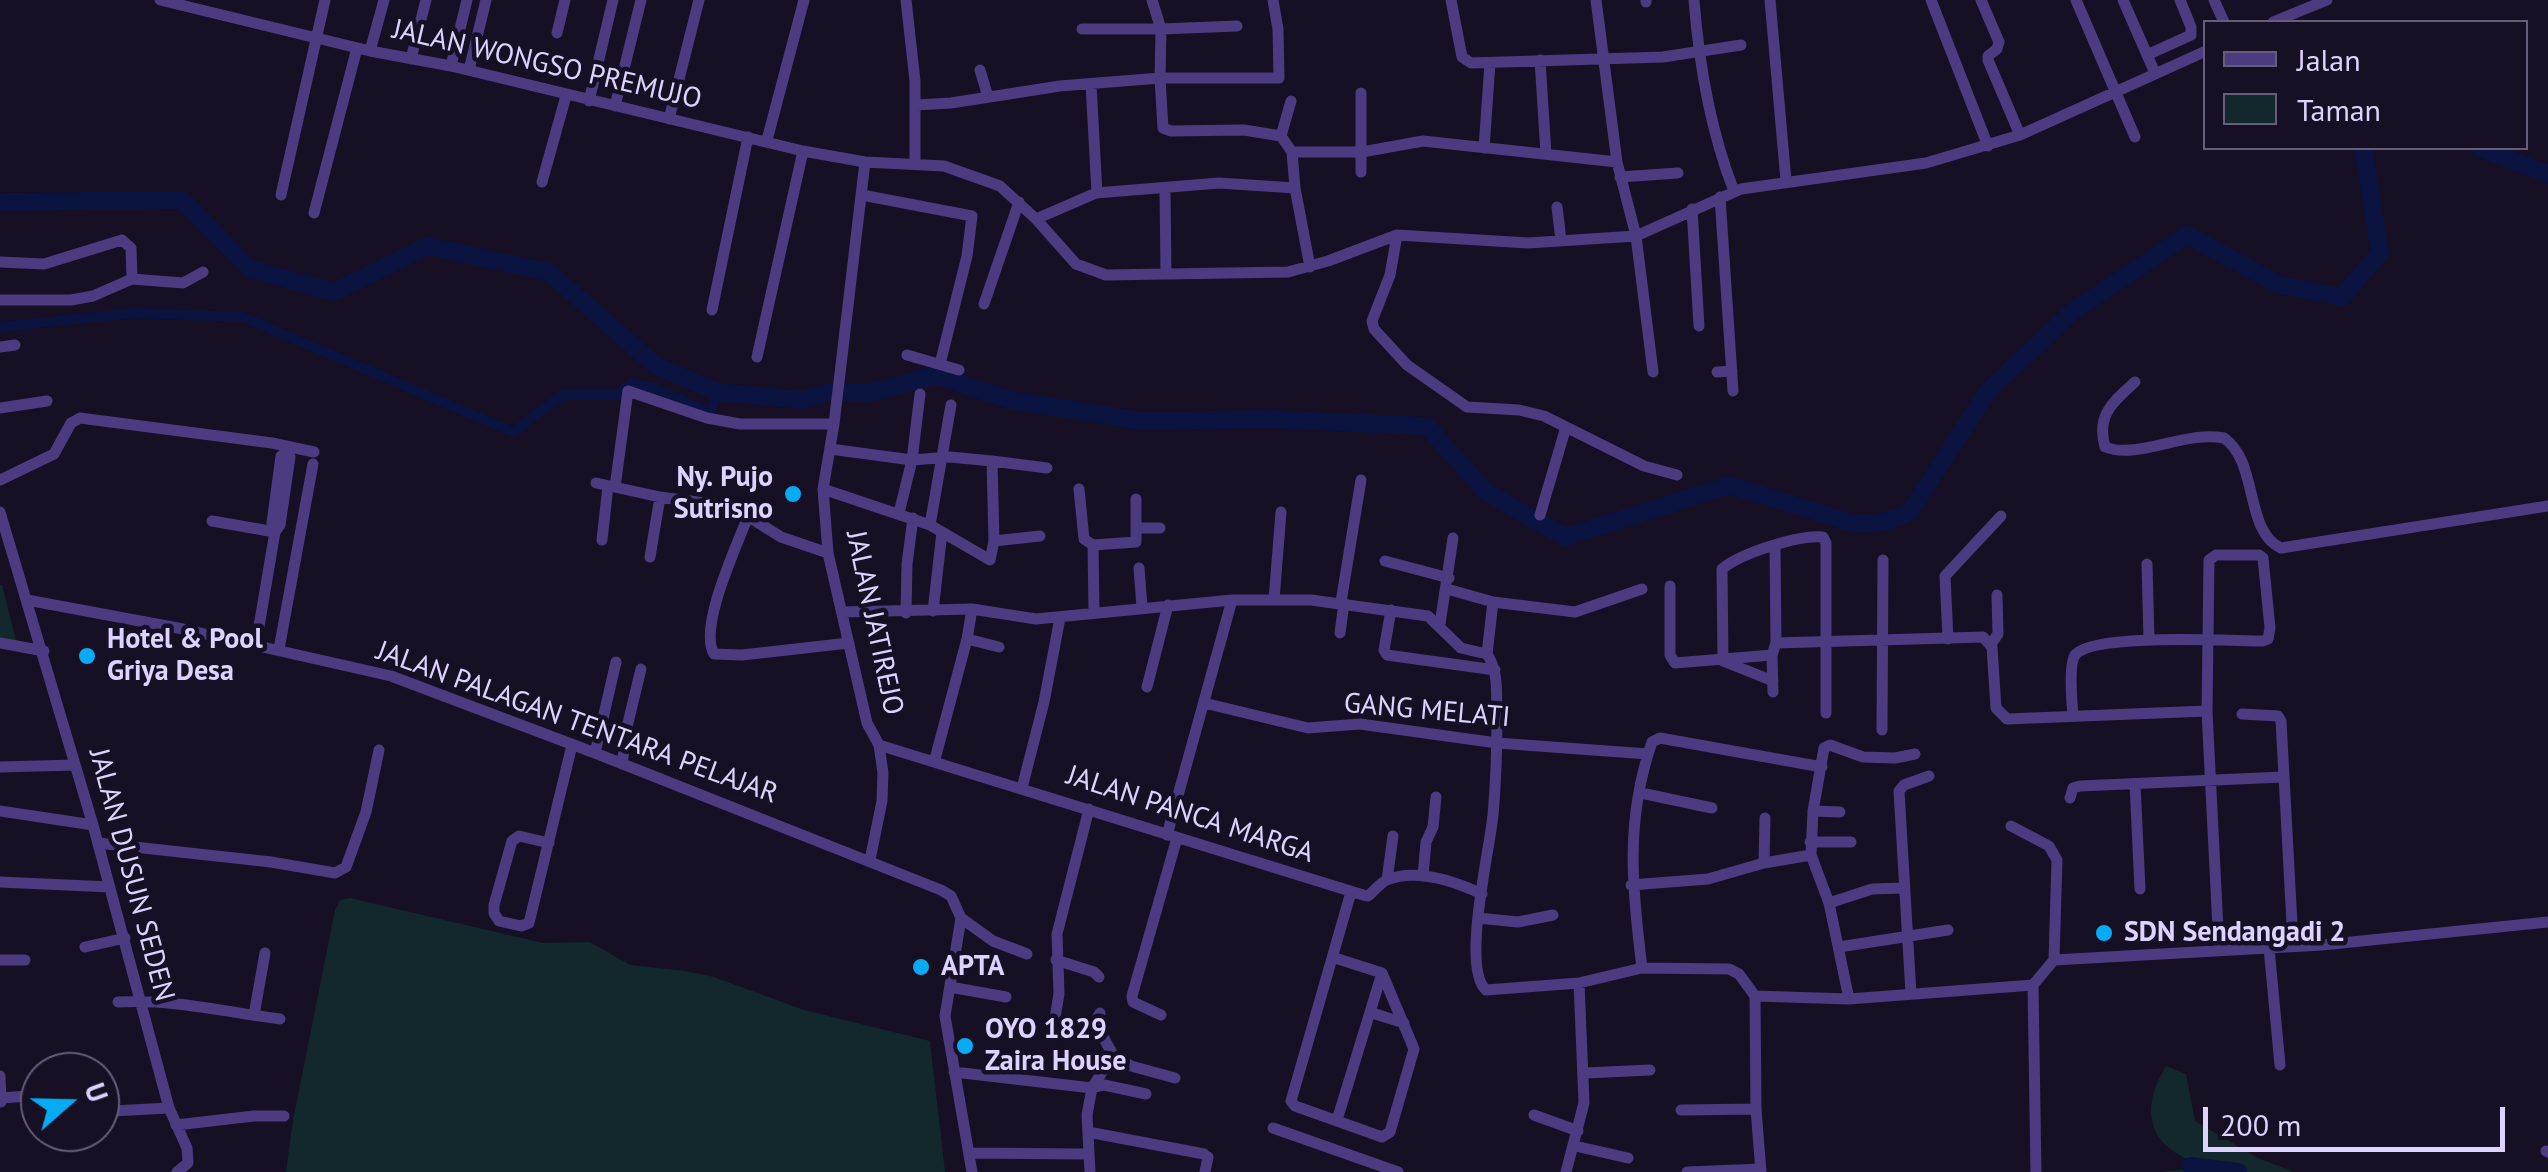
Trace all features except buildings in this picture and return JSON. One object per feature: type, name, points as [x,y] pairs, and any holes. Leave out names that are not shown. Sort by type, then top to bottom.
[{"type":"street","name":"JALAN WONGSO PREMUJO","points":[[160,0],[196,4],[363,49],[469,70],[803,151],[865,162],[944,166],[1000,186],[1076,264],[1106,275],[1288,272],[1397,235]]},
{"type":"street","points":[[281,195],[325,0]]},
{"type":"street","points":[[314,213],[363,49],[384,0]]},
{"type":"street","points":[[411,59],[426,0]]},
{"type":"street","points":[[451,66],[467,0]]},
{"type":"street","points":[[469,70],[486,0]]},
{"type":"street","points":[[558,33],[565,0]]},
{"type":"street","points":[[589,101],[613,0]]},
{"type":"street","points":[[615,106],[641,0]]},
{"type":"street","points":[[669,120],[698,0]]},
{"type":"street","points":[[767,140],[804,0]]},
{"type":"street","points":[[906,0],[916,105],[915,162]]},
{"type":"street","points":[[1152,0],[1161,29],[1160,121],[1166,130],[1244,130],[1282,136]]},
{"type":"street","points":[[916,105],[1160,78],[1279,78],[1273,0]]},
{"type":"street","points":[[1451,0],[1462,57],[1471,63],[1698,53],[1741,44]]},
{"type":"street","points":[[1596,0],[1617,162],[1636,236],[1654,372]]},
{"type":"street","points":[[1694,0],[1698,53],[1722,160],[1734,190]]},
{"type":"street","points":[[1770,0],[1786,181]]},
{"type":"street","points":[[1931,0],[1988,146]]},
{"type":"street","points":[[1981,0],[1999,42],[1988,60],[2020,135]]},
{"type":"street","points":[[2076,0],[2135,137]]},
{"type":"street","points":[[2123,0],[2154,73]]},
{"type":"street","points":[[2147,55],[2191,35],[2180,0]]},
{"type":"street","points":[[2278,20],[2328,0]]},
{"type":"street","points":[[1082,29],[1236,26]]},
{"type":"street","points":[[1677,475],[1644,466],[1544,416],[1519,410],[1467,407],[1406,365],[1374,329],[1372,321],[1390,275],[1397,235],[1528,243],[1636,236],[1734,190],[1926,163],[1988,146],[2203,52]]},
{"type":"street","points":[[1540,60],[1546,154]]},
{"type":"street","points":[[1484,148],[1490,63]]},
{"type":"street","points":[[980,70],[988,97]]},
{"type":"street","points":[[1091,84],[1097,193]]},
{"type":"street","points":[[1361,172],[1362,93]]},
{"type":"street","points":[[542,182],[566,96]]},
{"type":"street","points":[[1291,101],[1282,136],[1292,152],[1294,188],[1310,267]]},
{"type":"street","points":[[712,310],[748,137]]},
{"type":"street","points":[[1292,152],[1362,152],[1423,140],[1617,162]]},
{"type":"street","points":[[757,357],[803,151]]},
{"type":"street","points":[[865,162],[862,195],[972,216],[940,364]]},
{"type":"street","points":[[1620,178],[1678,174]]},
{"type":"street","points":[[1036,219],[1097,193],[1219,183],[1294,188]]},
{"type":"street","points":[[1165,190],[1166,274]]},
{"type":"street","name":"JALAN JATIREJO","points":[[862,195],[824,489],[828,553],[868,723],[880,744],[882,801],[870,860]]},
{"type":"street","points":[[1720,197],[1733,391]]},
{"type":"street","points":[[984,304],[1019,202]]},
{"type":"street","points":[[1557,207],[1561,240]]},
{"type":"street","points":[[1692,210],[1699,326]]},
{"type":"street","points":[[0,262],[44,264],[122,240],[131,248],[132,280]]},
{"type":"street","points":[[0,300],[71,300],[132,280],[183,283],[203,272]]},
{"type":"street","points":[[0,347],[15,346]]},
{"type":"street","points":[[907,355],[958,370]]},
{"type":"street","points":[[1716,372],[1732,371]]},
{"type":"street","points":[[2135,382],[2104,414],[2101,424],[2105,447],[2118,450],[2196,437],[2224,438],[2240,454],[2264,534],[2281,548],[2548,506]]},
{"type":"street","points":[[602,540],[607,485],[628,391],[707,418],[740,424],[834,424]]},
{"type":"street","points":[[899,513],[912,460],[920,394]]},
{"type":"street","points":[[0,408],[47,401]]},
{"type":"street","points":[[933,611],[936,528],[951,405]]},
{"type":"street","points":[[0,480],[54,454],[71,422],[80,418],[272,443],[313,458],[279,649]]},
{"type":"street","points":[[1540,515],[1566,427]]},
{"type":"street","points":[[830,449],[912,460],[943,457],[1048,468]]},
{"type":"street","points":[[256,644],[290,457],[282,456],[272,523],[275,532]]},
{"type":"street","points":[[824,489],[936,528],[987,560],[991,558],[994,541],[992,460]]},
{"type":"street","points":[[1340,633],[1361,480]]},
{"type":"street","points":[[607,485],[660,497],[721,504],[781,536],[828,553]]},
{"type":"street","points":[[1079,489],[1084,539],[1092,545],[1135,543],[1136,499]]},
{"type":"street","points":[[650,557],[660,497]]},
{"type":"street","name":"JALAN DUSUN SEDEN","points":[[0,512],[44,651],[169,1108],[188,1161],[177,1172]]},
{"type":"street","points":[[1274,600],[1281,512]]},
{"type":"street","points":[[748,516],[716,604],[711,650],[722,655],[742,655],[849,643]]},
{"type":"street","points":[[1948,639],[1945,576],[2001,516]]},
{"type":"street","points":[[906,613],[913,518]]},
{"type":"street","points":[[212,521],[275,532]]},
{"type":"street","points":[[1138,528],[1160,528]]},
{"type":"street","points":[[994,541],[1040,536]]},
{"type":"street","points":[[1723,661],[1722,569],[1807,536],[1825,540],[1826,713]]},
{"type":"street","points":[[1440,624],[1453,538]]},
{"type":"street","points":[[1092,545],[1094,612]]},
{"type":"street","points":[[1723,661],[1773,686],[1775,547]]},
{"type":"street","points":[[2072,716],[2072,661],[2077,653],[2100,644],[2149,640],[2208,641],[2263,642],[2268,639],[2263,558],[2216,555],[2209,560],[2208,641],[2207,712],[2208,778],[2219,948]]},
{"type":"street","points":[[1882,730],[1883,560]]},
{"type":"street","points":[[1386,561],[1493,602],[1576,612],[1642,589]]},
{"type":"street","points":[[2147,564],[2149,640]]},
{"type":"street","points":[[1139,568],[1142,606]]},
{"type":"street","points":[[1670,586],[1671,660],[1676,663],[1723,661],[1824,641],[1983,637],[1991,644],[2000,715],[2015,720],[2207,712]]},
{"type":"street","points":[[1991,644],[1998,634],[1997,595]]},
{"type":"street","name":"JALAN PALAGAN TENTARA PELAJAR","points":[[27,600],[256,644],[391,676],[941,890],[951,896],[961,918],[993,941],[1027,954]]},
{"type":"street","points":[[1161,1015],[1133,1002],[1132,996],[1232,600]]},
{"type":"street","points":[[842,612],[972,609],[1036,619],[1232,600],[1342,603],[1428,616],[1462,648],[1487,654]]},
{"type":"street","points":[[1493,602],[1487,654],[1495,670],[1497,743],[1493,814],[1478,918],[1478,982],[1486,990],[1579,984],[1642,968],[1729,969],[1738,974],[1754,996],[1761,1170],[1687,1172]]},
{"type":"street","points":[[1147,687],[1168,606]]},
{"type":"street","points":[[935,760],[972,609]]},
{"type":"street","points":[[1392,610],[1384,650],[1387,655],[1495,670]]},
{"type":"street","points":[[1022,788],[1060,618]]},
{"type":"street","points":[[967,638],[999,647]]},
{"type":"street","points":[[0,643],[44,651]]},
{"type":"street","points":[[595,753],[616,662]]},
{"type":"street","points":[[622,764],[641,669]]},
{"type":"street","name":"GANG MELATI","points":[[1204,703],[1308,728],[1360,724],[1497,743],[1648,754],[1652,742],[1660,738],[1822,767]]},
{"type":"street","points":[[2242,714],[2280,717],[2292,924]]},
{"type":"street","name":"JALAN PANCA MARGA","points":[[880,744],[1351,892]]},
{"type":"street","points":[[549,843],[519,836],[512,841],[494,905],[500,921],[520,926],[529,923],[549,843],[572,746]]},
{"type":"street","points":[[1849,999],[1830,903],[1811,849],[1824,748],[1830,746],[1875,758],[1916,754]]},
{"type":"street","points":[[98,843],[335,873],[346,868],[366,812],[379,750]]},
{"type":"street","points":[[1642,968],[1631,885],[1631,850],[1648,754]]},
{"type":"street","points":[[0,767],[75,765]]},
{"type":"street","points":[[1911,994],[1899,791],[1904,785],[1929,776]]},
{"type":"street","points":[[2070,798],[2073,788],[2080,786],[2283,777]]},
{"type":"street","points":[[2136,784],[2140,888]]},
{"type":"street","points":[[1640,793],[1712,808]]},
{"type":"street","points":[[1423,876],[1436,796]]},
{"type":"street","points":[[1082,1035],[1064,1034],[1054,1024],[1059,994],[1057,934],[1089,809]]},
{"type":"street","points":[[0,811],[93,825]]},
{"type":"street","points":[[1813,811],[1840,812]]},
{"type":"street","points":[[1764,863],[1765,818]]},
{"type":"street","points":[[2011,826],[2049,846],[2057,860],[2054,960],[2033,985],[2036,1172]]},
{"type":"street","points":[[1387,880],[1393,836]]},
{"type":"street","points":[[1631,885],[1694,881],[1851,842]]},
{"type":"street","points":[[1334,958],[1382,973],[1412,1042],[1413,1056],[1390,1132],[1382,1137],[1295,1106],[1290,1094],[1351,892],[1368,896],[1387,880],[1410,875],[1444,880],[1482,894]]},
{"type":"street","points":[[0,882],[110,888]]},
{"type":"street","points":[[1830,903],[1872,889],[1904,888]]},
{"type":"street","points":[[1478,918],[1518,922],[1553,914]]},
{"type":"street","points":[[961,918],[946,1016],[972,1172]]},
{"type":"street","points":[[2054,960],[2269,948],[2548,922]]},
{"type":"street","points":[[1840,947],[1948,930]]},
{"type":"street","points":[[85,947],[125,938]]},
{"type":"street","points":[[2269,948],[2280,1065]]},
{"type":"street","points":[[254,1016],[265,953]]},
{"type":"street","points":[[0,960],[25,960]]},
{"type":"street","points":[[1056,960],[1099,977]]},
{"type":"street","points":[[1337,1120],[1382,973]]},
{"type":"street","points":[[1566,1172],[1575,1146],[1585,1074],[1579,984]]},
{"type":"street","points":[[1754,996],[1849,999],[2033,985]]},
{"type":"street","points":[[950,988],[1006,997]]},
{"type":"street","points":[[118,1002],[140,1001],[280,1019]]},
{"type":"street","points":[[1100,1013],[1095,1022],[1114,1054],[1131,1066],[1176,1078]]},
{"type":"street","points":[[1372,1013],[1404,1023]]},
{"type":"street","points":[[1090,1172],[1087,1115],[1092,1088],[1114,1054]]},
{"type":"street","points":[[1585,1074],[1650,1070]]},
{"type":"street","points":[[954,1072],[1092,1088],[1104,1086],[1146,1094]]},
{"type":"street","points":[[0,1076],[1,1102]]},
{"type":"street","points":[[120,1111],[169,1108]]},
{"type":"street","points":[[1681,1110],[1756,1109]]},
{"type":"street","points":[[1534,1115],[1578,1130]]},
{"type":"street","points":[[176,1125],[284,1116]]},
{"type":"street","points":[[1273,1128],[1398,1172]]},
{"type":"street","points":[[1088,1132],[1206,1155],[1208,1172]]},
{"type":"street","points":[[1575,1146],[1628,1158]]},
{"type":"street","points":[[970,1153],[1087,1154]]},
{"type":"green space","points":[[2,585],[17,644],[0,642]]},
{"type":"green space","points":[[350,898],[543,943],[590,942],[630,965],[714,977],[804,1010],[930,1041],[945,1172],[286,1172],[335,910],[340,900]]},
{"type":"green space","points":[[2166,1066],[2186,1074],[2195,1121],[2258,1158],[2294,1172],[2162,1172],[2206,1167],[2179,1155],[2157,1134],[2152,1100]]},
{"type":"waterway","points":[[0,202],[182,200],[250,269],[334,292],[427,246],[549,272],[655,365],[717,392],[802,400],[830,392],[869,393],[936,375],[1010,400],[1141,421],[1270,419],[1427,426],[1486,492],[1565,537],[1730,485],[1852,523],[1882,522],[1904,515],[1911,511],[1987,392],[2073,311],[2187,235],[2280,285],[2342,297],[2380,253],[2363,150]]},
{"type":"waterway","points":[[2485,150],[2548,174]]},
{"type":"waterway","points":[[0,327],[134,313],[243,317],[513,432],[562,395],[617,395],[631,383],[655,388],[710,413],[717,392]]},
{"type":"waterway","points":[[2191,1166],[2238,1172]]},
{"type":"place","name":"Ny. Pujo Sutrisno","points":[[793,494]]},
{"type":"place","name":"Hotel & Pool Griya Desa","points":[[87,656]]},
{"type":"place","name":"SDN Sendangadi 2","points":[[2104,933]]},
{"type":"place","name":"APTA","points":[[921,967]]},
{"type":"place","name":"OYO 1829 Zaira House","points":[[965,1046]]}]
